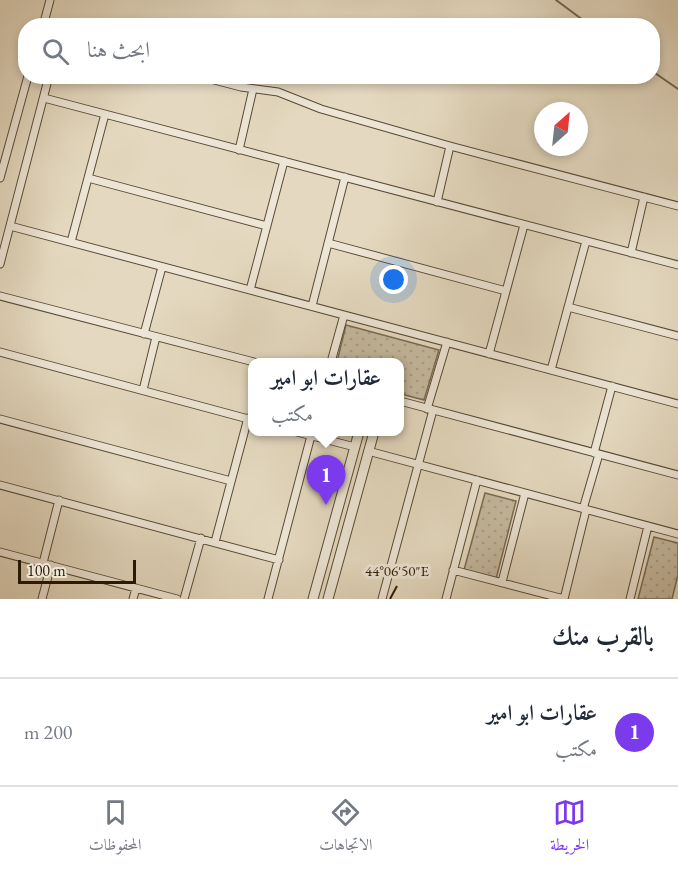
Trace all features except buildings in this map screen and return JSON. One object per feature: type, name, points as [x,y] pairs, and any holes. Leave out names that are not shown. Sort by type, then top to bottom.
[{"type":"street","points":[[45,18],[50,0]]},
{"type":"street","points":[[0,178],[26,84]]},
{"type":"street","points":[[0,264],[47,84]]},
{"type":"street","points":[[232,84],[278,92],[321,109],[450,146],[678,206]]},
{"type":"street","points":[[239,150],[253,89]]},
{"type":"street","points":[[44,98],[678,265]]},
{"type":"street","points":[[71,242],[105,114]]},
{"type":"street","points":[[436,201],[450,146]]},
{"type":"street","points":[[250,290],[285,162]]},
{"type":"street","points":[[312,306],[345,177]]},
{"type":"street","points":[[88,178],[267,226]]},
{"type":"street","points":[[631,253],[644,197]]},
{"type":"street","points":[[489,354],[524,225]]},
{"type":"street","points":[[10,226],[678,404]]},
{"type":"street","points":[[551,370],[586,241]]},
{"type":"street","points":[[328,243],[506,291]]},
{"type":"street","points":[[144,334],[162,267]]},
{"type":"street","points":[[0,296],[248,361]]},
{"type":"street","points":[[568,307],[678,336]]},
{"type":"street","points":[[332,358],[344,315]]},
{"type":"street","points":[[143,390],[156,337]]},
{"type":"street","points":[[382,599],[418,465],[447,342]]},
{"type":"street","points":[[0,352],[248,418]]},
{"type":"street","points":[[453,570],[564,599],[612,386]]},
{"type":"street","points":[[404,402],[678,475]]},
{"type":"street","points":[[0,419],[231,481]]},
{"type":"street","points":[[215,542],[248,426]]},
{"type":"street","points":[[268,599],[311,436]]},
{"type":"street","points":[[319,436],[355,447]]},
{"type":"street","points":[[313,599],[358,436]]},
{"type":"street","points":[[328,599],[373,436]]},
{"type":"street","points":[[368,452],[678,534]]},
{"type":"street","points":[[446,599],[477,480]]},
{"type":"street","points":[[0,485],[279,560]]},
{"type":"street","points":[[502,582],[525,493]]},
{"type":"street","points":[[43,563],[59,500]]},
{"type":"street","points":[[630,599],[648,526]]},
{"type":"street","points":[[184,599],[201,538]]},
{"type":"street","points":[[0,552],[177,599]]},
{"type":"street","points":[[42,599],[51,565]]},
{"type":"street","points":[[133,599],[136,588]]},
{"type":"shaded area","points":[[346,325],[439,350],[424,400],[404,395],[404,358],[338,358]]},
{"type":"shaded area","points":[[485,493],[516,501],[496,579],[464,570]]},
{"type":"shaded area","points":[[654,537],[678,543],[678,575],[672,599],[638,599]]},
{"type":"waterway","points":[[556,0],[580,18]]},
{"type":"waterway","points":[[660,77],[678,89]]},
{"type":"place","name":"عقارات ابو امير","points":[[326,505]]}]
